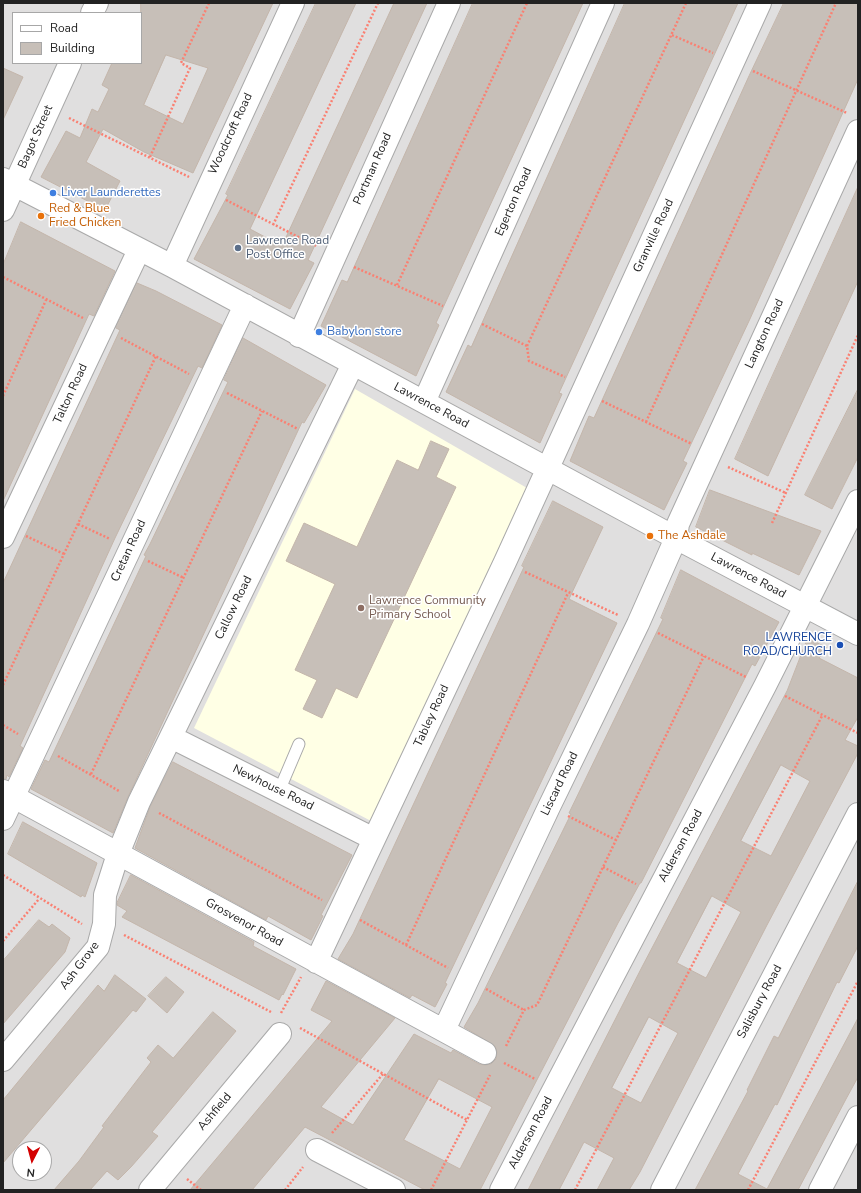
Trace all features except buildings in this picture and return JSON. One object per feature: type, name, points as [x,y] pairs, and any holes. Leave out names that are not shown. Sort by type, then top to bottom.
[{"type":"street","points":[[92,12],[97,3]]},
{"type":"street","name":"Woodcroft Road","points":[[172,266],[206,188],[293,3]]},
{"type":"street","name":"Portman Road","points":[[299,336],[334,255],[449,3]]},
{"type":"street","name":"Egerton Road","points":[[424,402],[603,3]]},
{"type":"street","name":"Granville Road","points":[[547,469],[760,3]]},
{"type":"street","name":"Bagot Street","points":[[3,210],[9,182],[49,109],[70,64]]},
{"type":"street","name":"Langton Road","points":[[676,538],[678,524],[854,123]]},
{"type":"street","name":"Lawrence Road","points":[[9,182],[172,266],[299,336],[858,634]]},
{"type":"street","name":"Talton Road","points":[[5,532],[139,250]]},
{"type":"street","name":"Cretan Road","points":[[3,818],[8,794],[38,745],[245,305]]},
{"type":"street","name":"Callow Road","points":[[118,854],[139,802],[353,364]]},
{"type":"street","name":"Tabley Road","points":[[314,961],[342,911],[374,839],[505,562],[547,469]]},
{"type":"street","name":"Alderson Road","points":[[501,1190],[765,686],[858,501]]},
{"type":"street","name":"Liscard Road","points":[[444,1030],[549,807],[638,624],[676,538]]},
{"type":"street","name":"Newhouse Road","points":[[171,738],[374,839]]},
{"type":"street","name":"Grosvenor Road","points":[[8,794],[495,1058]]},
{"type":"street","name":"Salisbury Road","points":[[662,1190],[858,814]]},
{"type":"street","name":"Ash Grove","points":[[3,1060],[98,947],[103,929],[104,895],[118,854]]},
{"type":"street","name":"Ashfield","points":[[150,1190],[289,1030]]},
{"type":"street","points":[[820,1190],[858,1117]]},
{"type":"street","points":[[318,1150],[394,1190]]},
{"type":"lane","points":[[279,791],[299,744]]},
{"type":"path","points":[[150,157],[190,68],[181,63],[208,3]]},
{"type":"path","points":[[273,225],[378,3]]},
{"type":"path","points":[[396,285],[527,3]]},
{"type":"path","points":[[527,346],[686,3]]},
{"type":"path","points":[[646,422],[836,3]]},
{"type":"path","points":[[672,36],[734,62],[795,91],[854,123]]},
{"type":"path","points":[[49,109],[150,157],[273,225],[334,255]]},
{"type":"path","points":[[3,278],[316,439]]},
{"type":"path","points":[[3,396],[46,300]]},
{"type":"path","points":[[772,523],[858,335]]},
{"type":"path","points":[[3,685],[156,356]]},
{"type":"path","points":[[583,392],[646,422],[786,493]]},
{"type":"path","points":[[91,774],[262,411]]},
{"type":"path","points":[[78,524],[184,578]]},
{"type":"path","points":[[5,532],[64,554]]},
{"type":"path","points":[[505,562],[568,593],[638,624],[858,733]]},
{"type":"path","points":[[406,945],[568,593]]},
{"type":"path","points":[[431,1190],[467,1120],[495,1058],[524,1010],[537,1005],[704,656]]},
{"type":"path","points":[[575,1190],[822,716]]},
{"type":"path","points":[[3,725],[139,802],[524,1010]]},
{"type":"path","points":[[549,807],[616,840]]},
{"type":"path","points":[[603,867],[656,894]]},
{"type":"path","points":[[3,876],[77,922],[103,929],[271,1012]]},
{"type":"path","points":[[3,941],[39,898]]},
{"type":"path","points":[[314,961],[277,1020],[289,1030],[467,1120]]},
{"type":"path","points":[[748,1190],[858,981]]},
{"type":"path","points":[[495,1058],[554,1089]]},
{"type":"shaded area","points":[[3,3],[858,3],[858,1190],[3,1190]]},
{"type":"shaded area","name":"Lawrence Community Primary School","points":[[355,389],[527,488],[371,821],[194,728]]},
{"type":"place","name":"Liver Launderettes","points":[[53,193]]},
{"type":"place","name":"Red & Blue Fried Chicken","points":[[41,216]]},
{"type":"place","name":"Lawrence Road Post Office","points":[[238,248]]},
{"type":"place","name":"Babylon store","points":[[319,332]]},
{"type":"place","name":"The Ashdale","points":[[650,536]]},
{"type":"place","name":"Lawrence Community Primary School","points":[[361,608]]},
{"type":"place","name":"LAWRENCE ROAD/CHURCH","points":[[840,645]]}]
